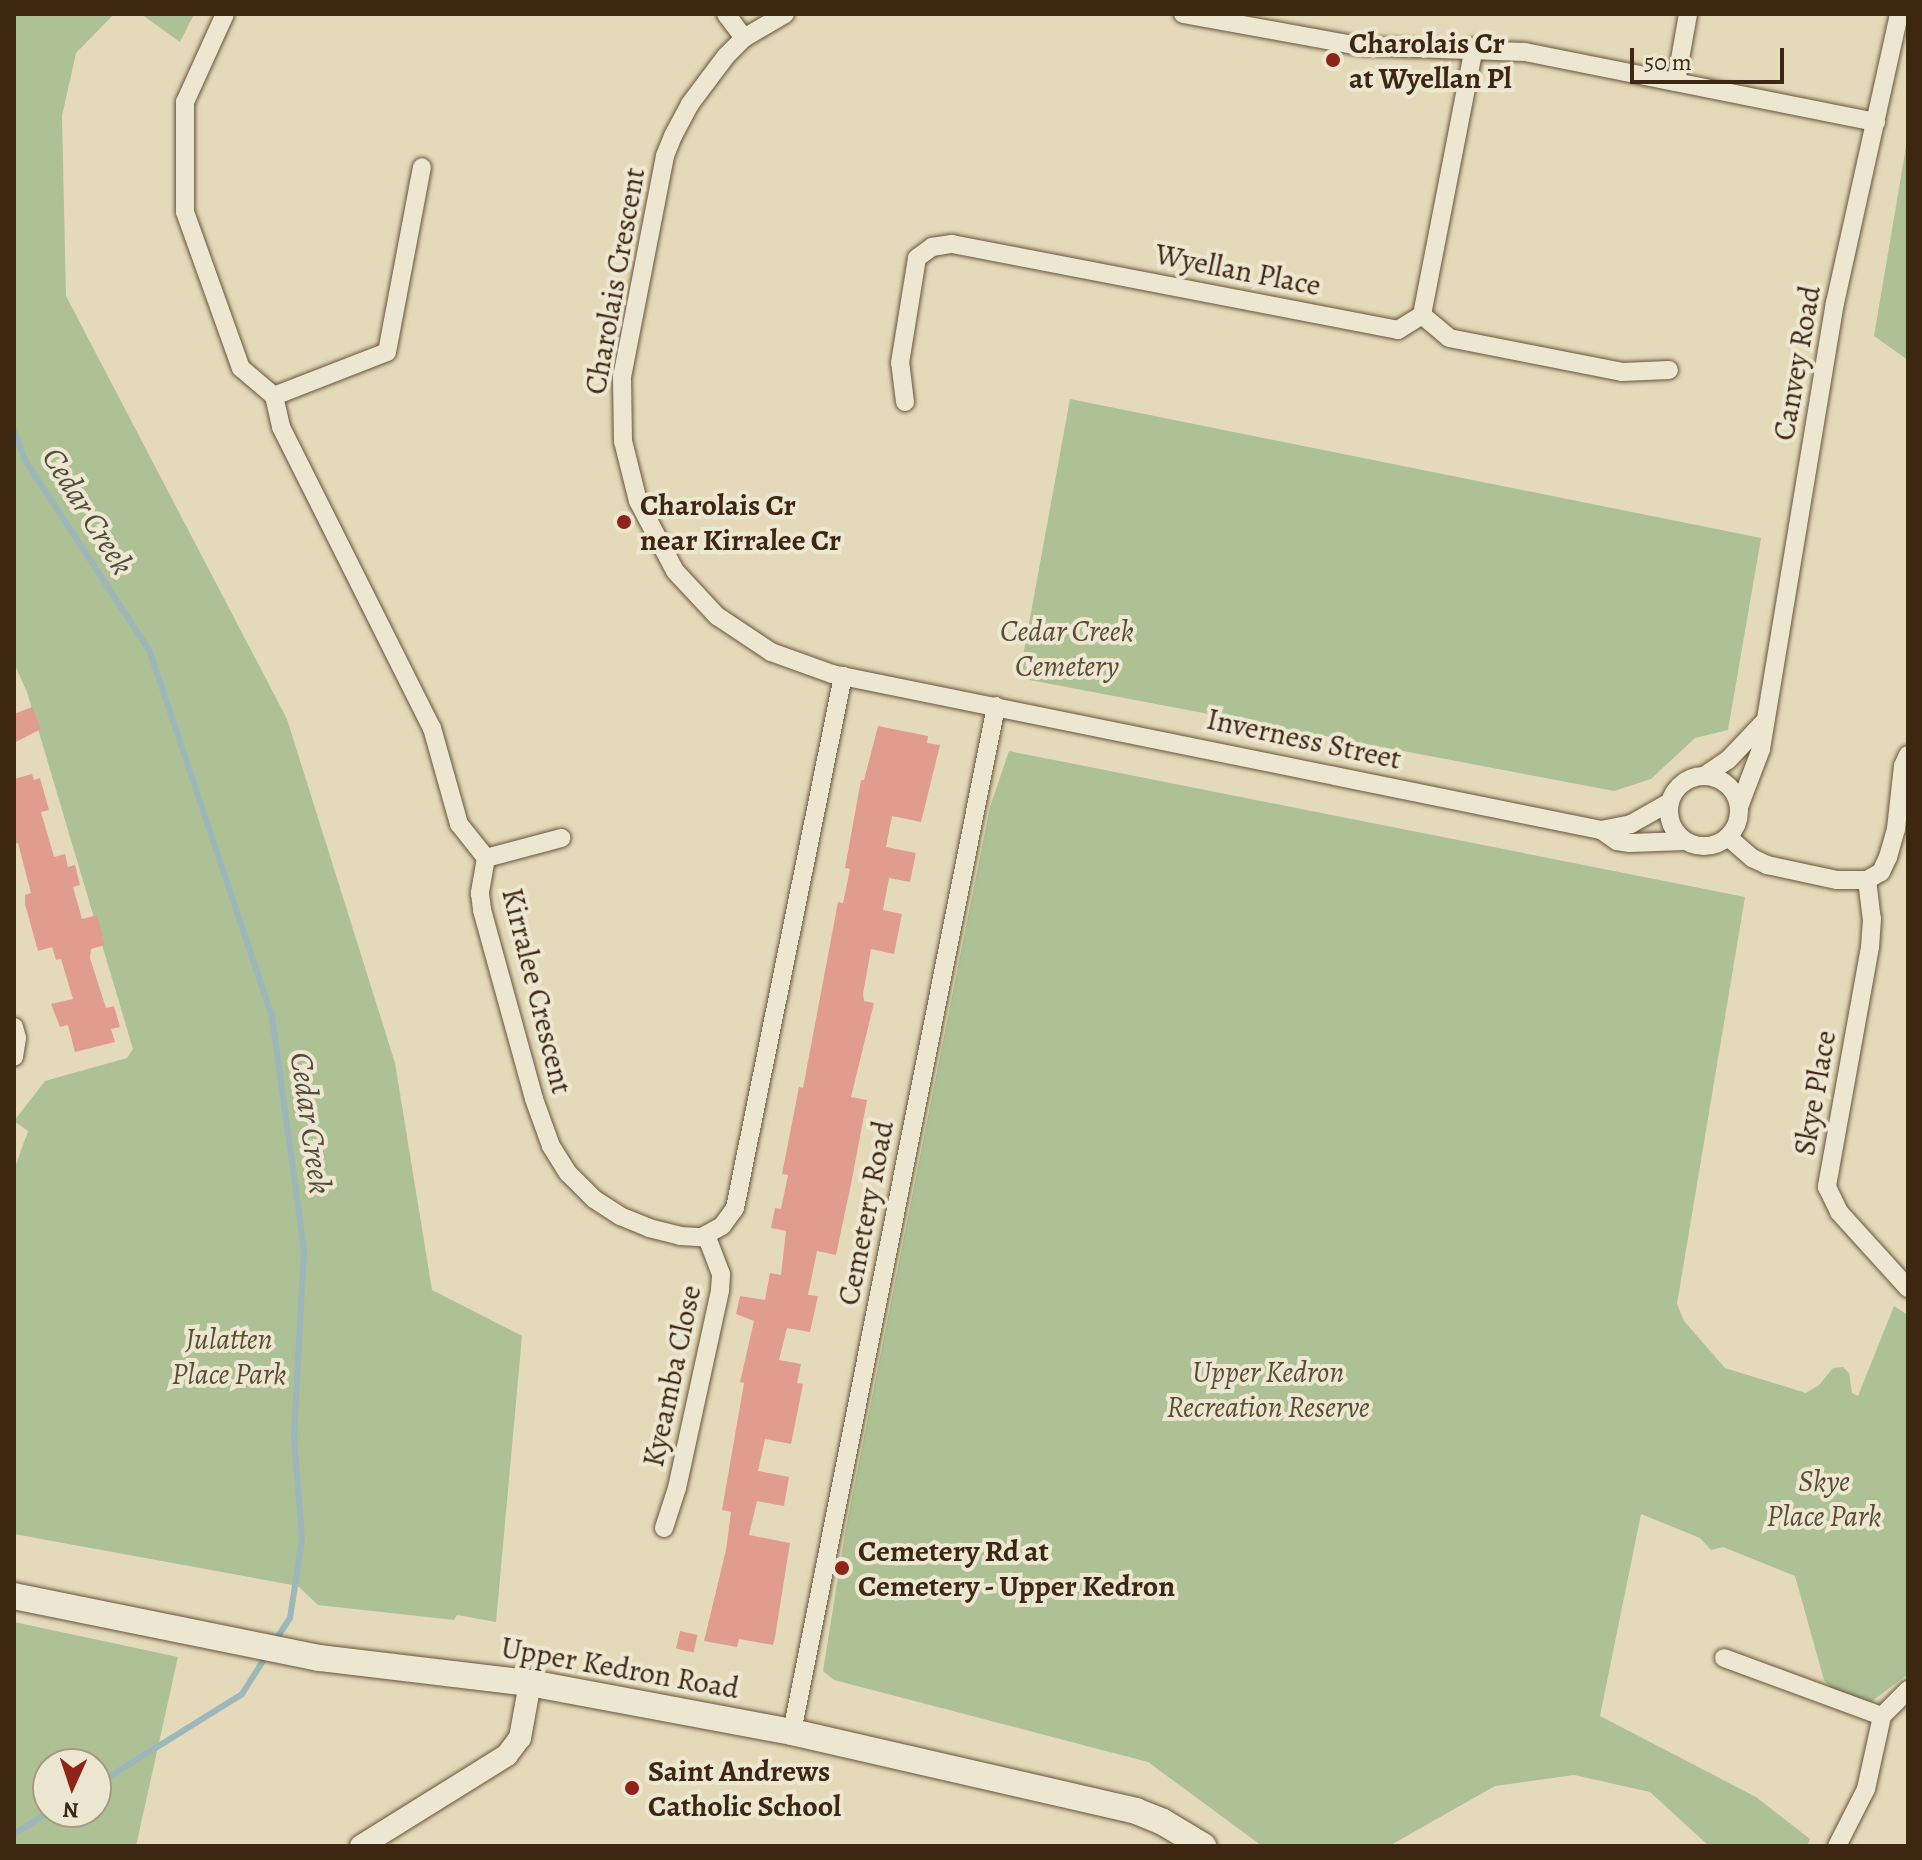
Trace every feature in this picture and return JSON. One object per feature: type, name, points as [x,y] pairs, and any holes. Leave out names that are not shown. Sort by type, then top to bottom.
[{"type":"main road","name":"Upper Kedron Road","points":[[14,1596],[197,1636],[319,1658],[530,1683],[792,1732],[1136,1811],[1163,1822],[1203,1846]]},
{"type":"street","points":[[225,14],[185,102],[185,212],[241,368],[274,396],[387,352],[422,167]]},
{"type":"street","points":[[726,14],[744,38]]},
{"type":"street","name":"Charolais Crescent","points":[[785,14],[744,38],[690,104],[665,156],[622,377],[623,441],[630,480],[646,522],[675,571],[723,620],[763,647],[810,668],[996,706]]},
{"type":"street","points":[[1183,14],[1359,46],[1474,47],[1525,52],[1876,122]]},
{"type":"street","points":[[1676,82],[1688,14]]},
{"type":"street","name":"Canvey Road","points":[[1739,807],[1761,749],[1835,303],[1899,14]]},
{"type":"street","points":[[1474,47],[1422,315],[1449,338],[1622,372],[1669,370]]},
{"type":"street","name":"Wyellan Place","points":[[905,402],[900,363],[917,258],[932,247],[952,244],[1398,330],[1422,315]]},
{"type":"street","name":"Kirralee Crescent","points":[[274,396],[281,427],[432,728],[459,824],[486,858],[480,893],[482,910],[534,1099],[557,1159],[588,1194],[620,1216],[674,1235],[706,1235]]},
{"type":"street","points":[[706,1235],[728,1220],[737,1203],[843,676]]},
{"type":"street","name":"Inverness Street","points":[[996,706],[1601,830],[1631,824],[1670,802]]},
{"type":"street","name":"Cemetery Road","points":[[792,1732],[996,706]]},
{"type":"street","points":[[1704,776],[1728,786],[1739,807],[1738,819],[1728,837],[1709,846],[1685,841],[1669,820],[1670,802],[1684,782],[1704,776],[1728,760],[1763,723]]},
{"type":"street","points":[[1728,837],[1752,858],[1767,865],[1837,880],[1867,880],[1881,872],[1888,857],[1896,829],[1903,766],[1908,755]]},
{"type":"street","name":"Inverness Street","points":[[1601,830],[1617,841],[1630,843],[1685,841]]},
{"type":"street","points":[[486,858],[561,838]]},
{"type":"street","name":"Skye Place","points":[[1867,880],[1872,919],[1870,947],[1827,1187],[1839,1212],[1908,1288]]},
{"type":"street","points":[[14,1027],[17,1038],[14,1057]]},
{"type":"street","name":"Kyeamba Close","points":[[664,1528],[677,1488],[721,1286],[719,1270],[706,1235]]},
{"type":"street","points":[[1724,1658],[1882,1716]]},
{"type":"street","points":[[361,1846],[507,1755],[520,1738],[530,1683]]},
{"type":"street","points":[[1837,1846],[1866,1789],[1882,1716],[1908,1690]]},
{"type":"green space","name":"Julatten Place Park","points":[[14,14],[114,14],[76,53],[62,116],[66,296],[287,719],[395,1063],[432,1290],[522,1336],[496,1622],[457,1615],[454,1620],[318,1605],[298,1586],[14,1534],[14,1170],[28,1131],[14,1121],[45,1081],[127,1058],[133,1049],[27,692],[14,663]]},
{"type":"green space","points":[[141,14],[194,14],[180,42]]},
{"type":"green space","points":[[1908,135],[1908,360],[1874,336]]},
{"type":"green space","name":"Cedar Creek Cemetery","points":[[1070,399],[1761,538],[1728,730],[1695,738],[1651,779],[1614,791],[1019,678]]},
{"type":"green space","name":"Upper Kedron Recreation Reserve","points":[[1009,751],[1745,897],[1677,1304],[1684,1321],[1725,1368],[1806,1393],[1819,1385],[1833,1368],[1843,1367],[1849,1373],[1852,1393],[1858,1396],[1894,1306],[1908,1315],[1908,1674],[1871,1702],[1853,1701],[1836,1693],[1824,1680],[1795,1576],[1723,1547],[1711,1550],[1700,1538],[1641,1514],[1600,1716],[1756,1797],[1810,1839],[1807,1846],[1709,1846],[1650,1792],[1574,1775],[1495,1786],[1389,1846],[1262,1846],[1148,1762],[834,1680],[823,1671],[846,1527],[990,807]]},
{"type":"green space","points":[[14,1622],[178,1657],[136,1846],[14,1846]]},
{"type":"building","points":[[32,707],[41,729],[14,743],[14,714]]},
{"type":"building","points":[[878,726],[928,736],[927,743],[940,745],[921,822],[892,816],[886,847],[916,853],[910,882],[889,878],[883,910],[902,914],[894,954],[871,949],[863,994],[864,1001],[874,1003],[851,1097],[867,1100],[851,1184],[836,1255],[817,1251],[808,1295],[818,1296],[810,1332],[787,1328],[779,1360],[801,1364],[797,1383],[803,1384],[791,1444],[765,1439],[758,1471],[789,1477],[784,1506],[757,1501],[749,1535],[790,1543],[775,1637],[773,1645],[739,1639],[737,1647],[704,1641],[726,1550],[731,1512],[722,1510],[744,1383],[740,1382],[754,1321],[736,1314],[740,1296],[765,1300],[770,1273],[781,1275],[786,1231],[771,1228],[775,1208],[781,1209],[788,1175],[782,1174],[799,1087],[803,1088],[838,902],[843,903],[850,869],[845,868],[861,780],[864,780]]},
{"type":"building","points":[[32,774],[34,780],[40,778],[49,810],[41,812],[54,857],[65,854],[68,867],[75,865],[80,885],[73,887],[82,919],[97,915],[105,945],[91,949],[90,958],[106,1008],[114,1006],[120,1027],[111,1029],[115,1042],[75,1052],[68,1025],[60,1027],[51,1004],[73,999],[61,959],[56,960],[52,947],[38,951],[25,904],[25,895],[31,893],[18,843],[14,844],[14,779]]},
{"type":"building","points":[[680,1631],[698,1635],[693,1653],[676,1649]]},
{"type":"waterway","name":"Cedar Creek","points":[[14,430],[25,460],[150,652],[272,1016],[304,1250],[294,1437],[302,1539],[290,1618],[274,1643]]},
{"type":"waterway","name":"Cedar Creek","points":[[112,1775],[242,1694],[266,1656]]},
{"type":"waterway","name":"Cedar Creek","points":[[14,1834],[32,1823]]},
{"type":"place","name":"Charolais Cr at Wyellan Pl","points":[[1333,60]]},
{"type":"place","name":"Charolais Cr near Kirralee Cr","points":[[624,522]]},
{"type":"place","name":"Cemetery Rd at Cemetery - Upper Kedron","points":[[842,1568]]},
{"type":"place","name":"Saint Andrews Catholic School","points":[[632,1788]]},
{"type":"park label","name":"Skye Place Park","points":[[1824,1498]]}]
